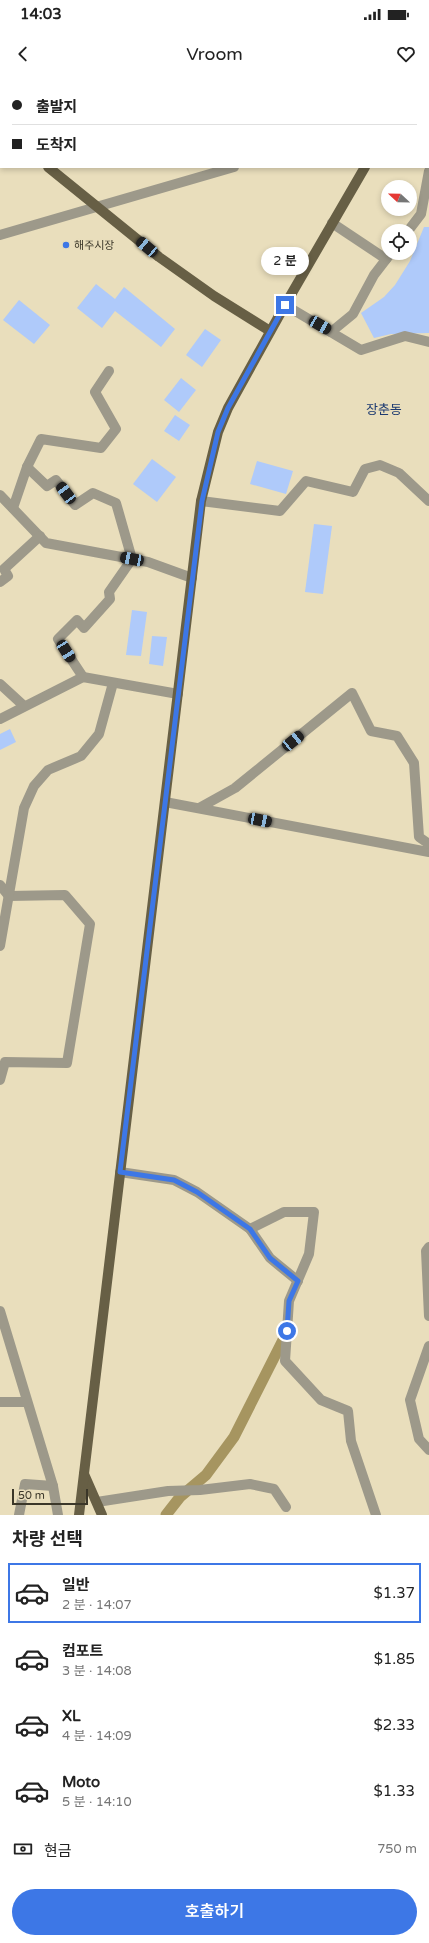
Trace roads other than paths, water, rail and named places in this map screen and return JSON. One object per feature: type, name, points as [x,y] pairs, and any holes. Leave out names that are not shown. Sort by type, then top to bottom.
[{"type":"main road","points":[[49,168],[159,257],[214,296],[270,331]]},
{"type":"main road","points":[[79,1515],[202,501],[218,432],[242,379],[364,168]]},
{"type":"main road","points":[[84,1474],[102,1515]]},
{"type":"street","points":[[0,235],[231,168]]},
{"type":"street","points":[[413,224],[421,214],[429,171]]},
{"type":"street","points":[[332,223],[381,252]]},
{"type":"street","points":[[331,332],[353,314],[374,276],[385,260]]},
{"type":"street","points":[[285,305],[361,350],[405,336],[429,342]]},
{"type":"street","points":[[13,508],[27,467],[41,439],[101,448],[116,429],[95,392],[109,370]]},
{"type":"street","points":[[202,501],[280,511],[306,481],[353,492],[365,469],[380,465],[399,473],[429,501]]},
{"type":"street","points":[[27,467],[47,486],[56,480],[75,506],[93,493],[116,502],[132,559]]},
{"type":"street","points":[[0,495],[46,543],[148,562],[192,578]]},
{"type":"street","points":[[0,582],[8,576],[4,569],[40,536]]},
{"type":"street","points":[[83,677],[58,638],[77,620],[84,628],[110,599],[109,592],[132,559]]},
{"type":"street","points":[[0,719],[83,677],[178,694]]},
{"type":"street","points":[[0,946],[24,808],[34,786],[48,770],[81,756],[99,734],[113,682]]},
{"type":"street","points":[[0,684],[24,706]]},
{"type":"street","points":[[199,808],[235,788],[352,693],[371,731],[397,736],[414,763],[419,837],[429,846]]},
{"type":"street","points":[[165,802],[429,846]]},
{"type":"street","points":[[0,885],[9,896]]},
{"type":"street","points":[[0,1080],[5,1062],[67,1063],[90,924],[65,895],[9,896]]},
{"type":"street","points":[[120,1172],[174,1180],[197,1192],[250,1229],[270,1258],[298,1281]]},
{"type":"street","points":[[250,1229],[284,1212],[314,1212],[309,1254],[289,1301],[285,1361],[321,1400],[348,1411],[351,1441],[376,1515]]},
{"type":"street","points":[[429,1247],[426,1251],[429,1316]]},
{"type":"street","points":[[0,1311],[53,1486],[58,1515]]},
{"type":"street","points":[[429,1346],[410,1400],[419,1439],[429,1450]]},
{"type":"street","points":[[0,1402],[27,1402]]},
{"type":"street","points":[[19,1515],[25,1484],[53,1486]]},
{"type":"street","points":[[97,1502],[179,1490],[200,1490],[250,1484],[274,1489],[286,1507]]},
{"type":"waterway","points":[[166,1515],[180,1497],[206,1475],[234,1437],[283,1340]]},
{"type":"place","name":"해주시장","points":[[66,245]]},
{"type":"district","name":"장춘동","points":[[384,409]]}]
